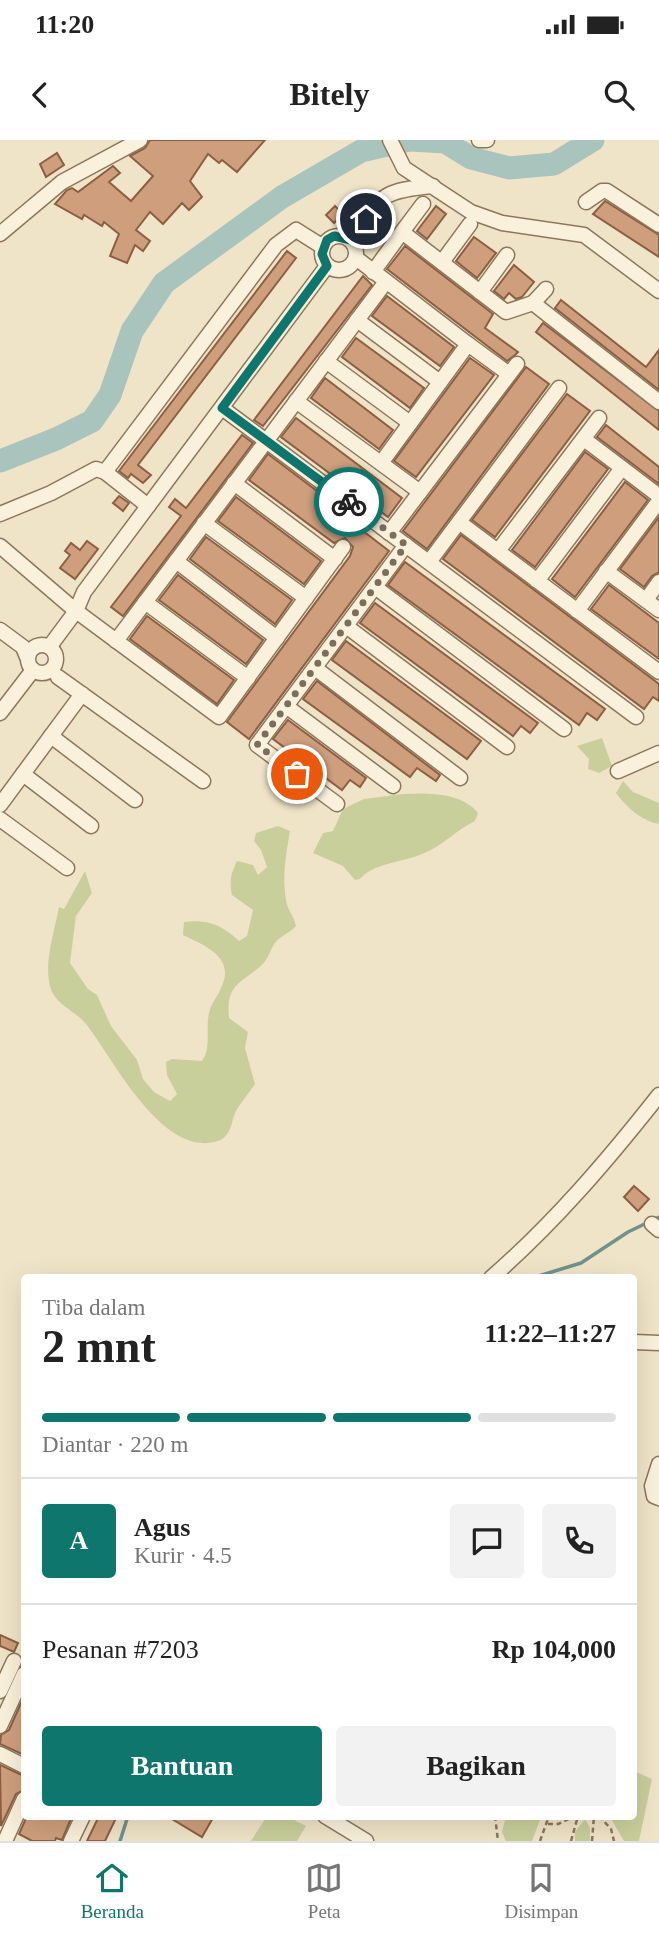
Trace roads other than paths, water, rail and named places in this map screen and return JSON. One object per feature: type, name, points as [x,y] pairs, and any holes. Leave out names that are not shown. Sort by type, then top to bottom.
[{"type":"street","points":[[0,234],[62,182],[139,140]]},
{"type":"street","points":[[390,140],[404,168],[485,218],[584,235],[659,291]]},
{"type":"street","points":[[479,140],[486,140]]},
{"type":"street","points":[[351,240],[381,198],[391,191],[433,186]]},
{"type":"street","points":[[586,202],[602,191],[607,191],[659,225]]},
{"type":"street","points":[[373,272],[422,204]]},
{"type":"street","points":[[442,262],[470,224]]},
{"type":"street","points":[[50,646],[76,611],[84,592],[327,266],[323,247],[296,230],[276,245],[105,472]]},
{"type":"street","points":[[402,232],[506,312],[533,303],[546,289]]},
{"type":"street","points":[[323,247],[334,236],[351,240],[356,248],[356,258],[344,270],[327,266]]},
{"type":"street","points":[[480,292],[507,255]]},
{"type":"street","points":[[356,258],[385,283],[468,344],[513,369],[390,533]]},
{"type":"street","points":[[116,641],[385,283]]},
{"type":"street","points":[[533,303],[659,402]]},
{"type":"street","points":[[357,320],[440,382]]},
{"type":"street","points":[[381,463],[468,344]]},
{"type":"street","points":[[326,361],[410,423]]},
{"type":"street","points":[[429,562],[559,388]]},
{"type":"street","points":[[296,401],[421,492]]},
{"type":"street","points":[[222,408],[636,717]]},
{"type":"street","points":[[498,551],[599,418]]},
{"type":"street","points":[[577,611],[659,498],[584,439]]},
{"type":"street","points":[[537,580],[622,468]]},
{"type":"street","points":[[0,514],[51,493],[96,469],[105,472],[148,506]]},
{"type":"street","points":[[0,546],[76,611],[219,717],[339,553],[234,483]]},
{"type":"street","points":[[458,522],[659,672]]},
{"type":"street","points":[[204,523],[306,598]]},
{"type":"street","points":[[337,804],[257,745],[406,545]]},
{"type":"street","points":[[176,561],[277,638]]},
{"type":"street","points":[[606,571],[659,610]]},
{"type":"street","points":[[646,600],[659,582]]},
{"type":"street","points":[[375,587],[564,729]]},
{"type":"street","points":[[145,602],[248,678]]},
{"type":"street","points":[[346,626],[508,747]]},
{"type":"street","points":[[0,630],[23,648],[30,663],[44,673],[54,667],[56,656],[50,646]]},
{"type":"street","points":[[0,713],[30,663],[36,645],[50,646]]},
{"type":"street","points":[[315,668],[460,778]]},
{"type":"street","points":[[58,677],[203,781]]},
{"type":"street","points":[[0,805],[82,694]]},
{"type":"street","points":[[286,706],[393,786]]},
{"type":"street","points":[[51,736],[135,800]]},
{"type":"street","points":[[618,771],[659,753]]},
{"type":"street","points":[[23,774],[91,826]]},
{"type":"street","points":[[0,819],[67,869]]},
{"type":"street","points":[[496,1274],[540,1235],[606,1163],[659,1095]]},
{"type":"street","points":[[637,1342],[659,1343]]},
{"type":"street","points":[[659,1464],[652,1486],[654,1496],[659,1498]]},
{"type":"street","points":[[0,1655],[19,1663],[0,1689]]},
{"type":"street","points":[[0,1726],[20,1697]]},
{"type":"street","points":[[0,1754],[21,1764]]},
{"type":"street","points":[[5,1841],[21,1806]]},
{"type":"street","points":[[71,1841],[81,1820]]},
{"type":"street","points":[[330,1820],[349,1837],[366,1841]]},
{"type":"waterway","points":[[0,461],[56,439],[92,421],[110,395],[132,331],[164,283],[282,197],[361,151],[409,140]]},
{"type":"waterway","points":[[411,140],[445,142],[471,158],[509,168],[554,164],[593,140]]},
{"type":"waterway","points":[[545,1274],[581,1263],[628,1232],[659,1217]]},
{"type":"waterway","points":[[120,1841],[127,1820]]}]
